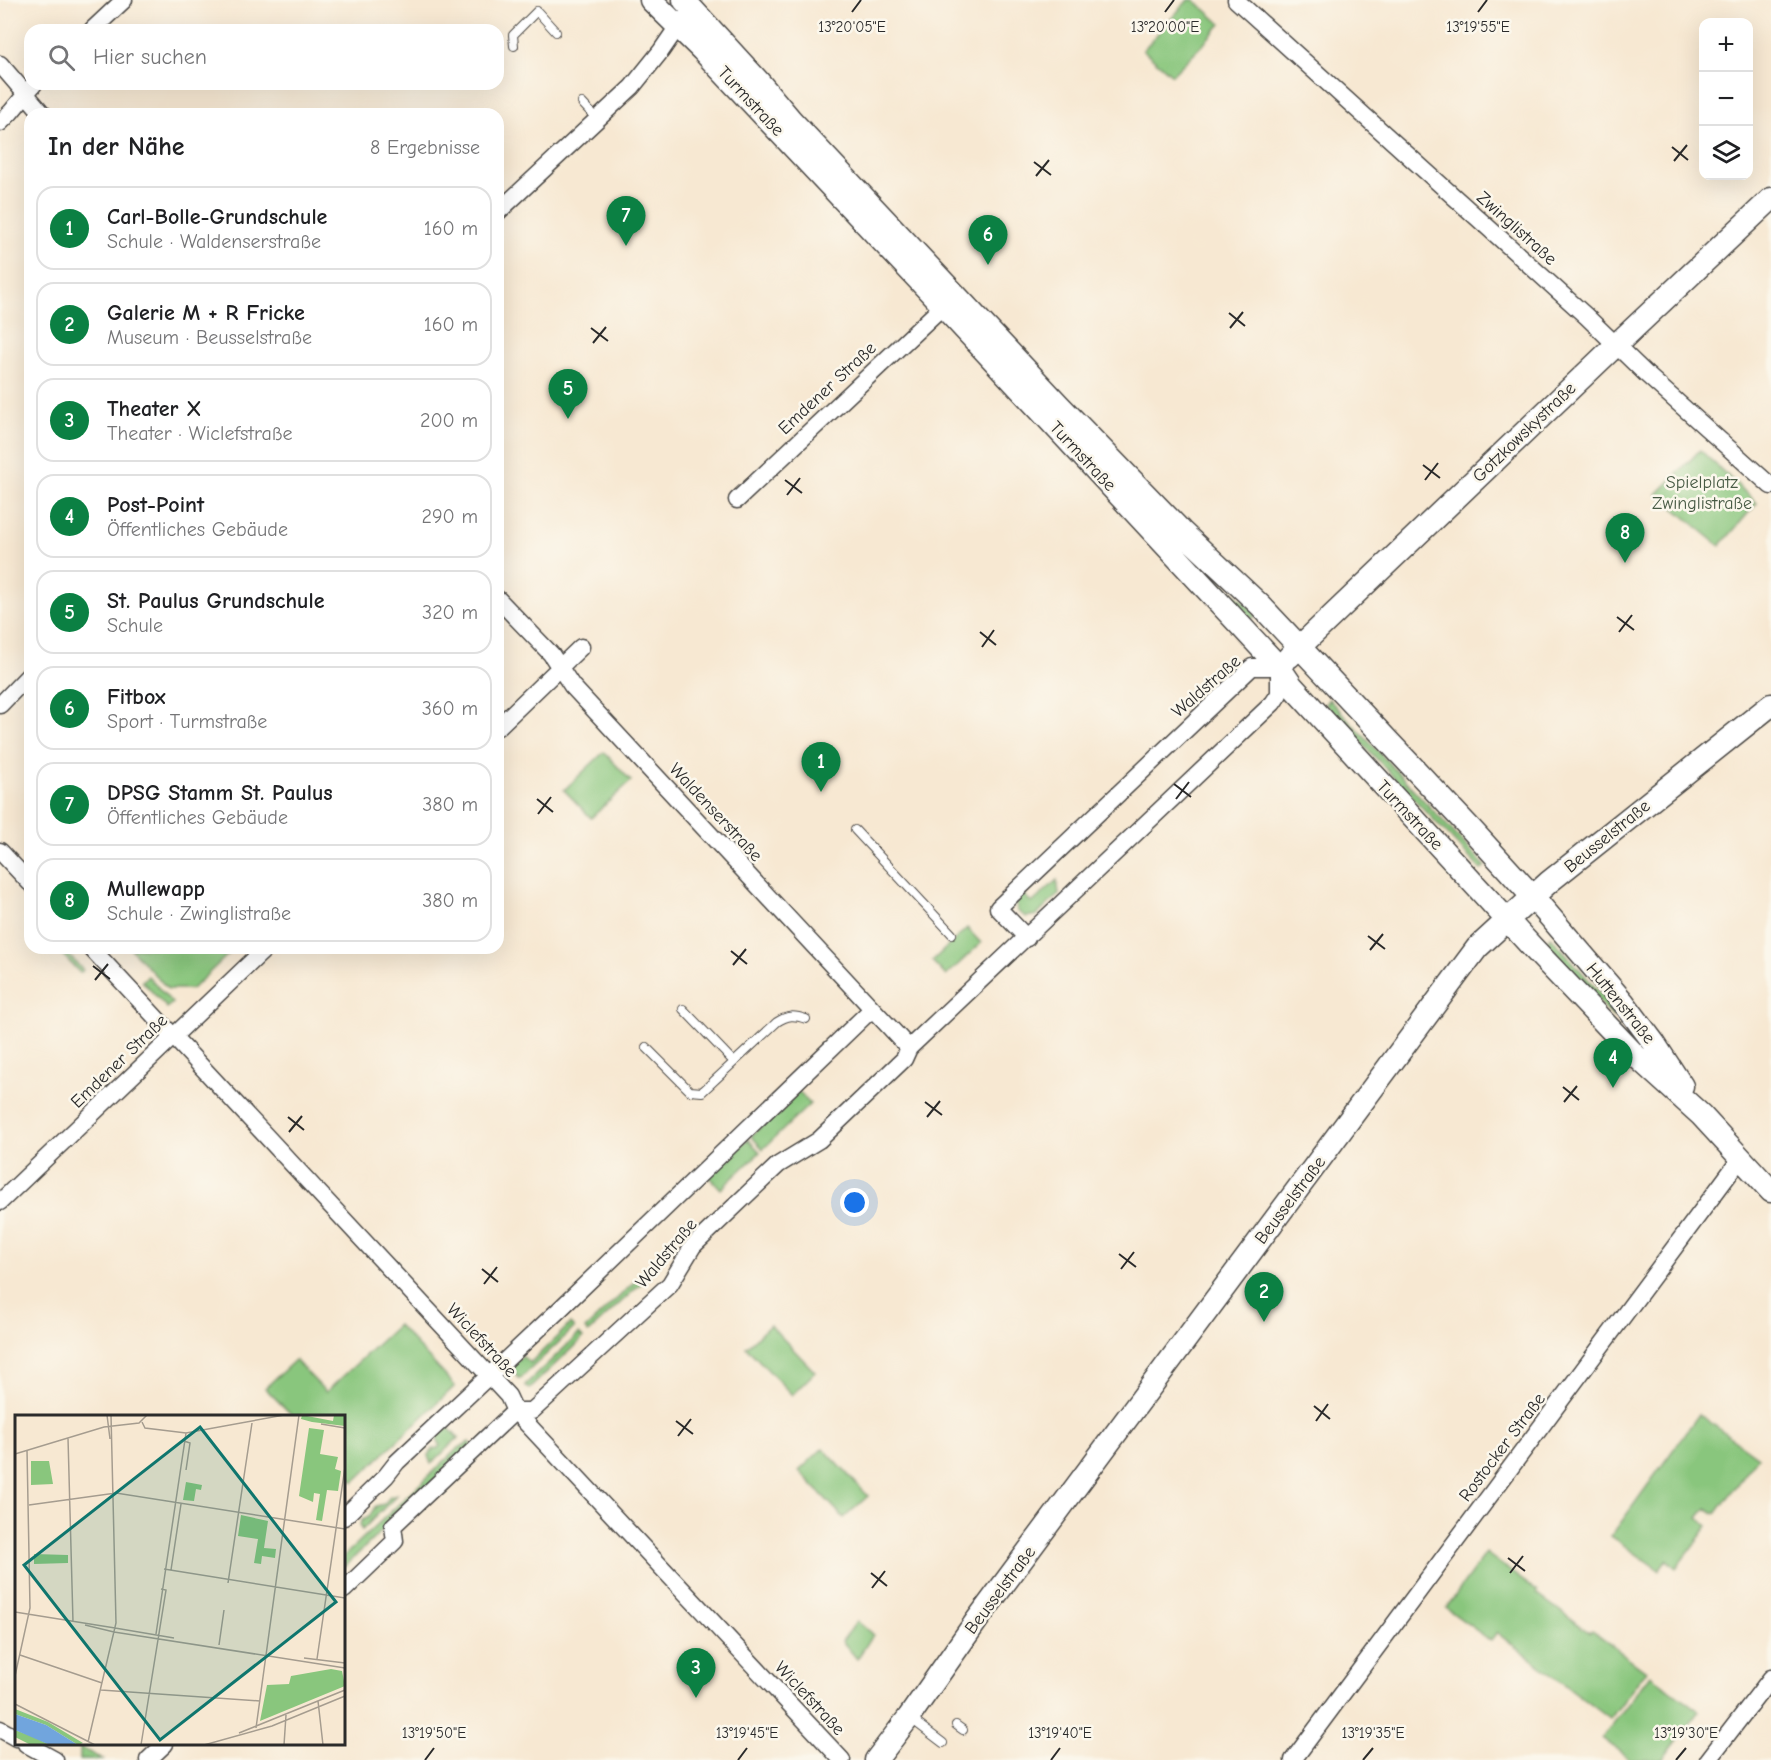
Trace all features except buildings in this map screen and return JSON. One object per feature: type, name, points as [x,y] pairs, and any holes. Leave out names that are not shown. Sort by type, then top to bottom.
[{"type":"main road","name":"Turmstraße","points":[[651,0],[943,306],[1187,552],[1261,606],[1533,896]]},
{"type":"main road","name":"Turmstraße","points":[[690,2],[817,148],[1051,397],[1187,552],[1292,686],[1507,920]]},
{"type":"main road","name":"Gotzkowskystraße","points":[[1279,667],[1771,199]]},
{"type":"main road","name":"Beusselstraße","points":[[876,1760],[977,1620],[1477,948],[1533,896],[1771,705]]},
{"type":"main road","name":"Huttenstraße","points":[[1533,896],[1624,1003],[1654,1043],[1701,1115]]},
{"type":"main road","name":"Huttenstraße","points":[[1507,920],[1637,1057],[1701,1115],[1771,1191]]},
{"type":"street","points":[[98,24],[124,0]]},
{"type":"street","name":"Zwinglistraße","points":[[1236,0],[1771,486]]},
{"type":"street","points":[[504,206],[632,87],[661,51],[678,26],[690,2]]},
{"type":"street","points":[[0,64],[24,84]]},
{"type":"street","points":[[0,123],[29,90]]},
{"type":"street","points":[[31,90],[40,108]]},
{"type":"street","name":"Emdener Straße","points":[[737,500],[943,306]]},
{"type":"street","name":"Waldenserstraße","points":[[504,605],[551,654],[572,686],[909,1048]]},
{"type":"street","points":[[504,721],[581,647]]},
{"type":"street","name":"Waldstraße","points":[[345,1589],[395,1541],[393,1527],[515,1411],[532,1411],[670,1284],[693,1246],[778,1165],[819,1140],[904,1059],[909,1048],[1027,938],[1273,703],[1279,694],[1279,667],[1252,667],[998,908],[1027,938]]},
{"type":"street","points":[[0,705],[24,680]]},
{"type":"street","points":[[0,851],[24,877]]},
{"type":"street","name":"Wiclefstraße","points":[[96,954],[508,1396],[515,1411],[842,1760]]},
{"type":"street","name":"Emdener Straße","points":[[0,1202],[260,954]]},
{"type":"street","name":"Waldstraße","points":[[345,1516],[397,1462],[872,1009]]},
{"type":"street","name":"Rostocker Straße","points":[[1293,1760],[1741,1158]]},
{"type":"street","points":[[1708,1760],[1771,1678]]},
{"type":"street","points":[[0,1729],[15,1737]]},
{"type":"street","points":[[29,1745],[55,1760]]},
{"type":"street","points":[[148,1760],[162,1745]]},
{"type":"lane","points":[[514,46],[513,34],[537,11],[556,32]]},
{"type":"lane","points":[[582,103],[597,119]]},
{"type":"lane","points":[[855,830],[952,933]]},
{"type":"lane","points":[[683,1009],[734,1062]]},
{"type":"lane","points":[[646,1047],[690,1091],[702,1092],[777,1022],[787,1016],[806,1019]]},
{"type":"lane","points":[[909,1717],[943,1743]]},
{"type":"green space","points":[[1188,0],[1194,0],[1221,24],[1172,75],[1143,50]]},
{"type":"green space","name":"Spielplatz Zwinglistraße","points":[[1700,450],[1757,503],[1720,546],[1657,494]]},
{"type":"green space","points":[[1198,562],[1257,614],[1252,619]]},
{"type":"green space","points":[[1329,699],[1485,866],[1481,870],[1325,704]]},
{"type":"green space","points":[[604,752],[631,781],[591,818],[564,790]]},
{"type":"green space","points":[[1057,880],[1059,894],[1037,915],[1026,917],[1017,911],[1016,902],[1022,893],[1032,903]]},
{"type":"green space","points":[[967,928],[981,943],[946,976],[932,961]]},
{"type":"green space","points":[[1551,937],[1616,1011],[1613,1017],[1546,943]]},
{"type":"green space","points":[[62,954],[68,954],[83,970],[80,973]]},
{"type":"green space","points":[[136,954],[229,954],[192,989],[168,989]]},
{"type":"green space","points":[[148,976],[172,1003],[167,1008],[142,981]]},
{"type":"green space","points":[[798,1091],[810,1104],[763,1149],[751,1136]]},
{"type":"green space","points":[[748,1139],[760,1152],[721,1189],[709,1176]]},
{"type":"green space","points":[[643,1274],[647,1278],[588,1333],[585,1329]]},
{"type":"green space","points":[[570,1324],[574,1328],[520,1379],[509,1368],[522,1356],[530,1363]]},
{"type":"green space","points":[[398,1325],[455,1386],[354,1482],[345,1472],[345,1415],[292,1415],[265,1388],[295,1360],[326,1392]]},
{"type":"green space","points":[[770,1325],[815,1372],[792,1395],[746,1347]]},
{"type":"green space","points":[[579,1334],[583,1338],[529,1389],[525,1385]]},
{"type":"green space","points":[[1699,1414],[1758,1457],[1716,1514],[1706,1508],[1698,1518],[1708,1526],[1676,1568],[1666,1560],[1659,1570],[1611,1536]]},
{"type":"green space","points":[[445,1424],[458,1438],[431,1464],[428,1456],[440,1445],[433,1435]]},
{"type":"green space","points":[[469,1442],[472,1445],[345,1566],[345,1555],[457,1449]]},
{"type":"green space","points":[[823,1448],[868,1496],[844,1518],[799,1471]]},
{"type":"green space","points":[[397,1495],[362,1530],[360,1524],[362,1520],[369,1517],[376,1506],[384,1504],[390,1497]]},
{"type":"green space","points":[[1486,1553],[1538,1592],[1537,1594],[1646,1671],[1610,1719],[1497,1633],[1491,1641],[1446,1608]]},
{"type":"green space","points":[[857,1621],[873,1635],[857,1659],[842,1641]]},
{"type":"green space","points":[[1650,1675],[1699,1711],[1662,1760],[1631,1760],[1602,1738]]},
{"type":"green space","points":[[80,1747],[103,1760],[80,1760]]},
{"type":"place","name":"DPSG Stamm St. Paulus","points":[[626,246]]},
{"type":"place","name":"Fitbox","points":[[988,265]]},
{"type":"place","name":"St. Paulus Grundschule","points":[[568,419]]},
{"type":"place","name":"Mullewapp","points":[[1625,563]]},
{"type":"place","name":"Carl-Bolle-Grundschule","points":[[821,792]]},
{"type":"place","name":"Post-Point","points":[[1613,1088]]},
{"type":"place","name":"Galerie M + R Fricke","points":[[1264,1322]]},
{"type":"place","name":"Theater X","points":[[696,1698]]}]
